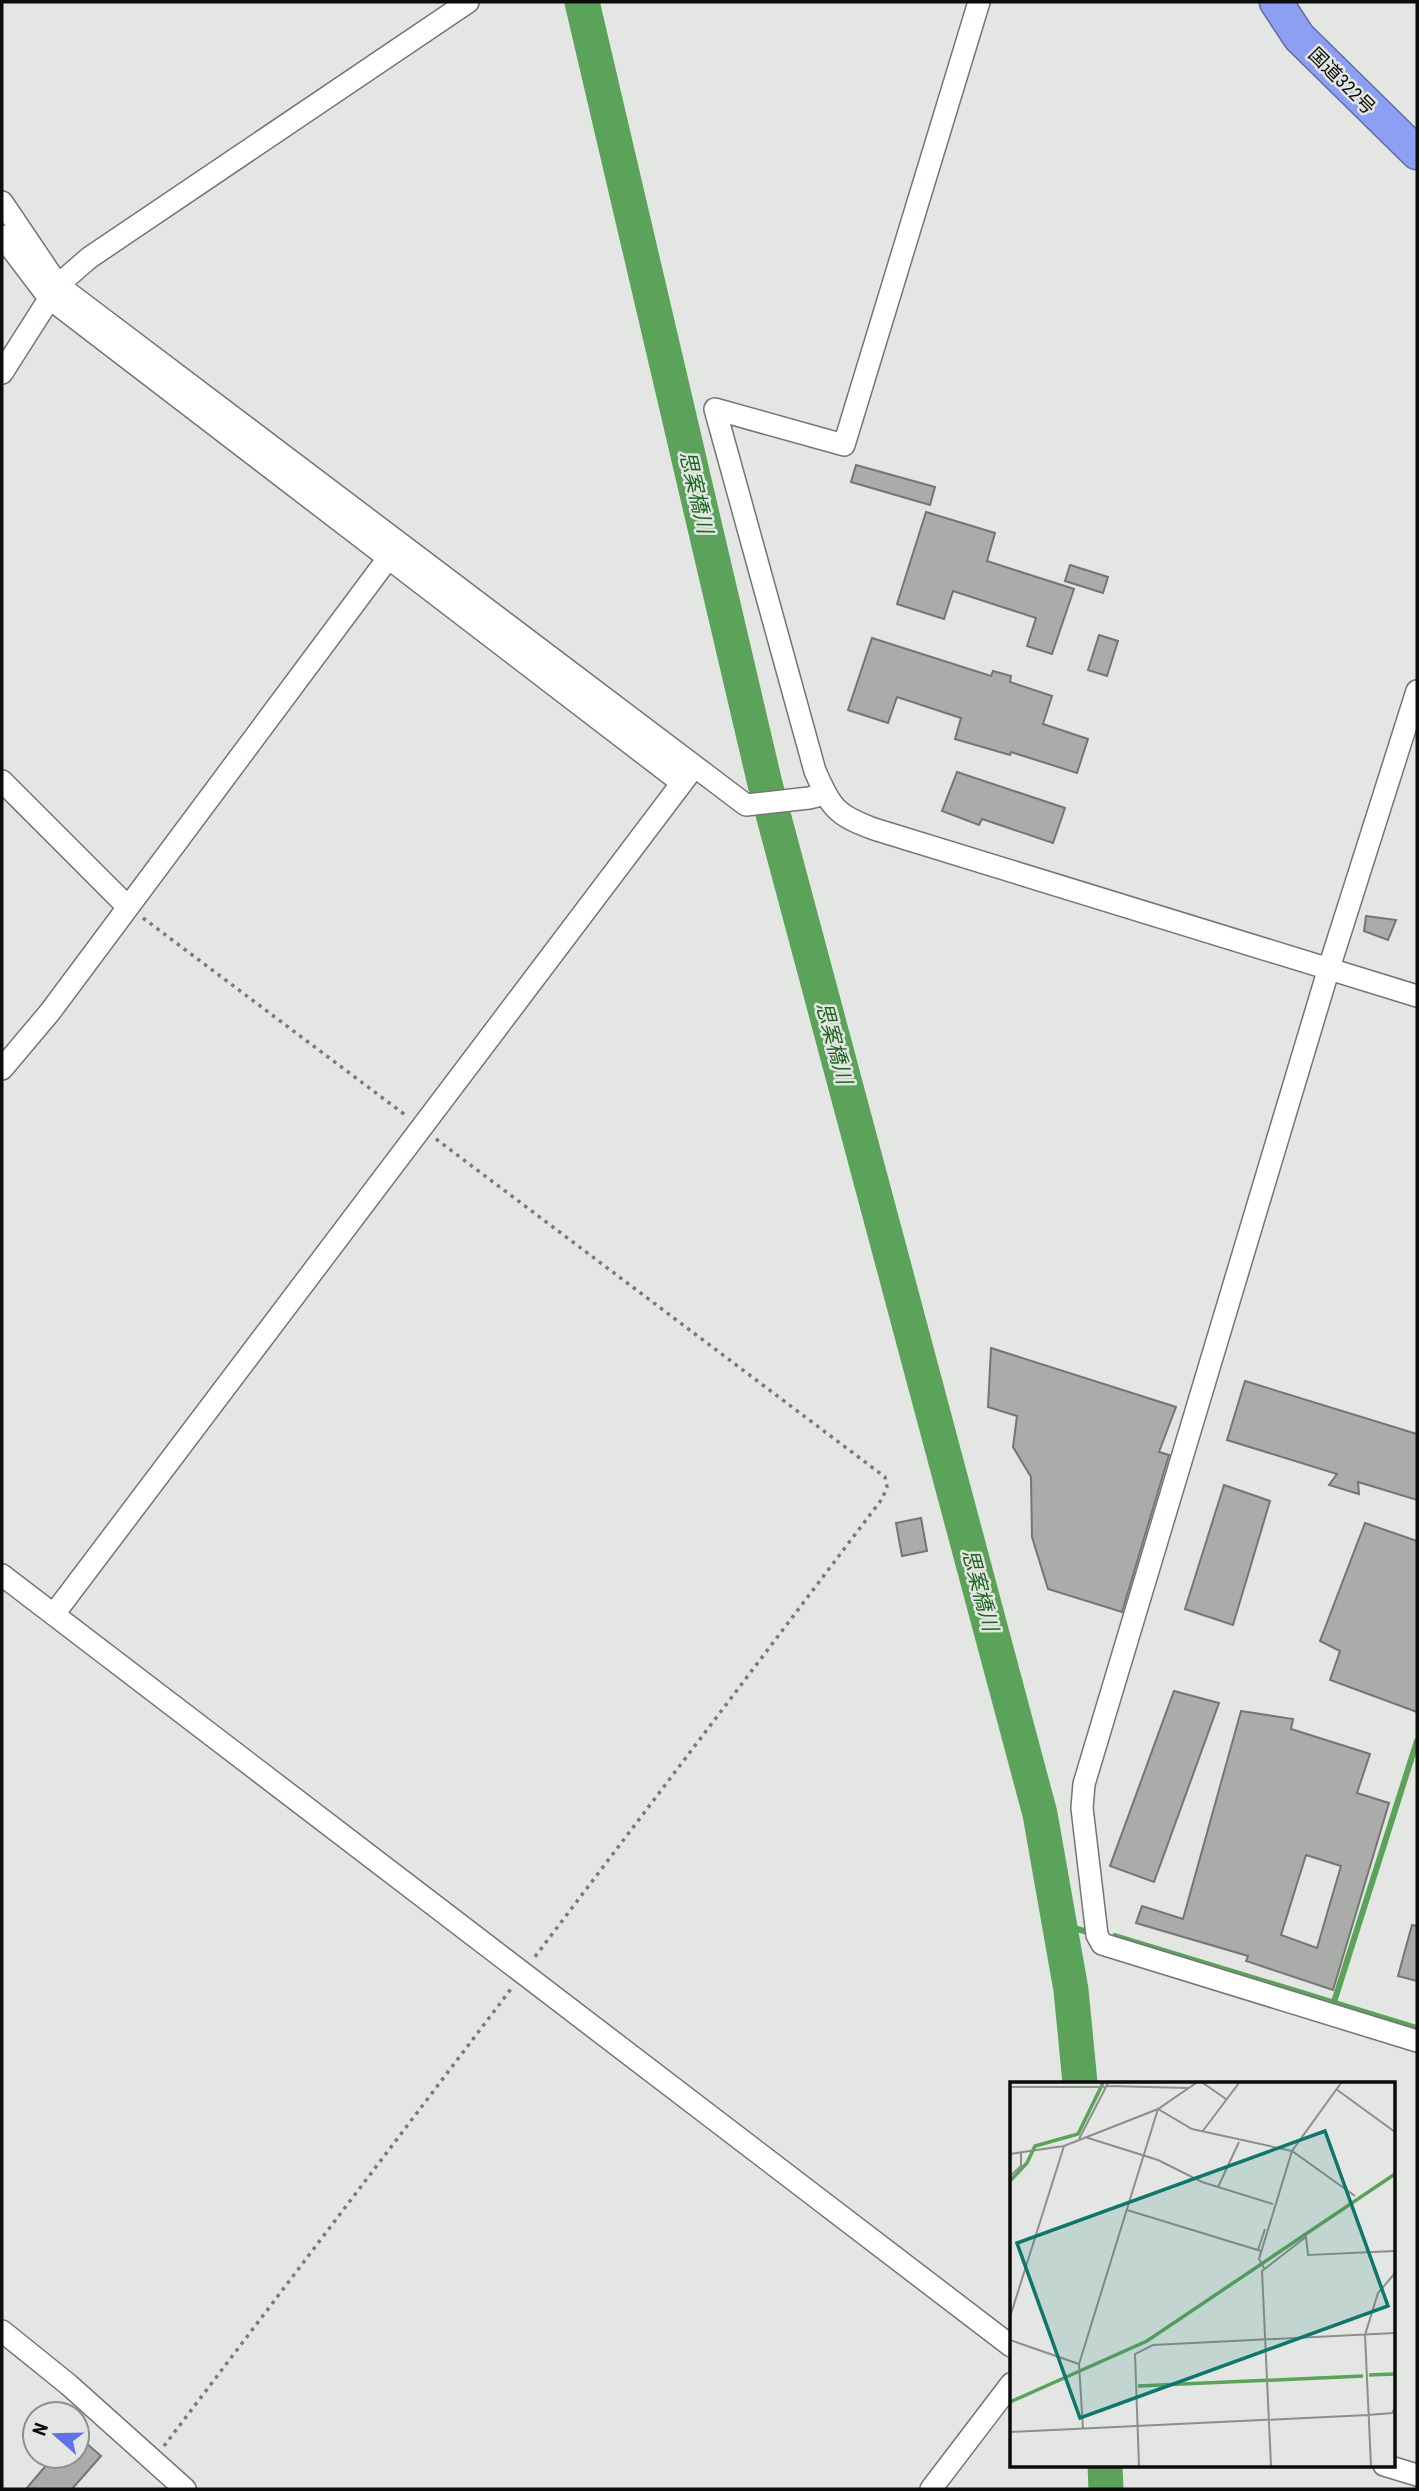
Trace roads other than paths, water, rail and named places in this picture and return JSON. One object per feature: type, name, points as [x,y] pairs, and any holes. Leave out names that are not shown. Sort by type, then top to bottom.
[{"type":"highway","name":"国道322号","points":[[1276,2],[1298,37],[1417,153]]},
{"type":"street","points":[[2,373],[53,292],[89,258],[468,2]]},
{"type":"street","points":[[817,796],[815,771],[715,409],[844,445],[979,2]]},
{"type":"street","points":[[2,202],[53,292],[688,775]]},
{"type":"street","points":[[2,236],[53,292],[388,557],[688,775],[746,805],[817,796],[850,820],[874,829],[1417,996]]},
{"type":"street","points":[[2,1069],[50,1012],[388,557]]},
{"type":"street","points":[[1417,691],[1329,968],[1084,1784],[1082,1808],[1097,1935],[1102,1944],[1417,2041]]},
{"type":"street","points":[[54,1614],[688,775]]},
{"type":"street","points":[[2,781],[127,906]]},
{"type":"street","points":[[2,1575],[1010,2345]]},
{"type":"street","points":[[2,2332],[69,2385],[185,2489]]},
{"type":"street","points":[[931,2489],[1010,2385]]},
{"type":"street","points":[[1387,2466],[1417,2475]]},
{"type":"waterway","name":"思案橋川","points":[[582,2],[765,784],[1040,1814],[1071,1990],[1080,2082]]},
{"type":"waterway","points":[[1334,2002],[1417,1741]]},
{"type":"waterway","points":[[1060,1924],[1091,1933]]},
{"type":"waterway","points":[[1115,1936],[1417,2028]]},
{"type":"waterway","name":"思案橋川","points":[[1105,2466],[1106,2489]]}]
